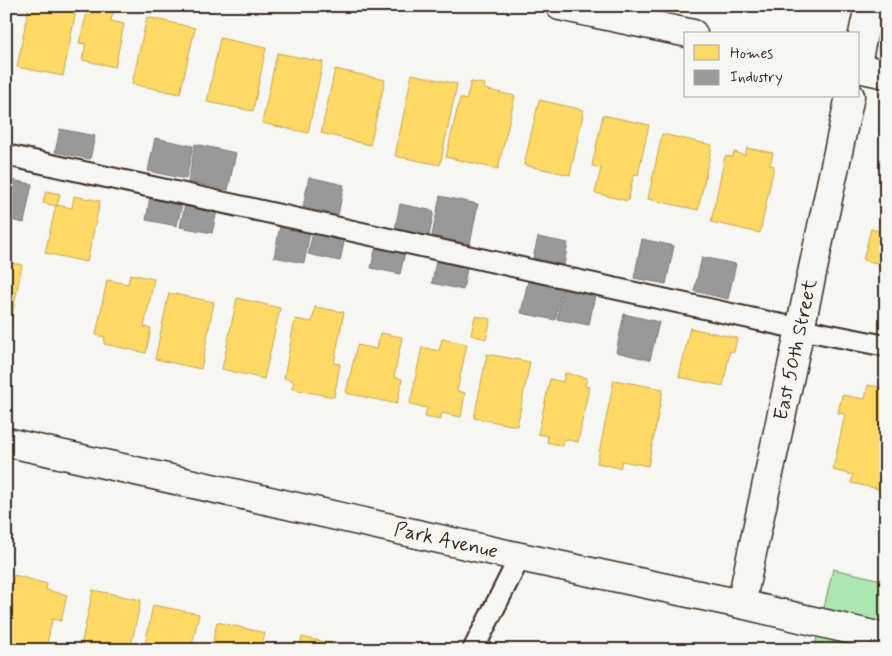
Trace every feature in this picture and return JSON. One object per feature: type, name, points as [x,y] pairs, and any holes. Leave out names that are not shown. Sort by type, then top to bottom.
[{"type":"street","points":[[560,6],[684,32]]},
{"type":"street","points":[[860,49],[869,6]]},
{"type":"street","points":[[860,68],[886,74]]},
{"type":"street","name":"East 50th Street","points":[[740,604],[850,98]]},
{"type":"street","name":"Park Avenue","points":[[6,442],[886,638]]},
{"type":"lane","points":[[6,155],[800,329],[886,346]]},
{"type":"lane","points":[[473,650],[520,557]]},
{"type":"green space","points":[[833,569],[886,581],[886,650],[814,650]]},
{"type":"building: Homes","points":[[6,6],[12,6],[6,22]]},
{"type":"building: Homes","points":[[29,6],[77,6],[63,76],[17,67]]},
{"type":"building: Homes","points":[[89,6],[114,9],[111,21],[124,24],[115,67],[82,60],[86,44],[79,43]]},
{"type":"building: Homes","points":[[147,17],[195,28],[180,94],[132,84]]},
{"type":"building: Homes","points":[[220,38],[266,48],[253,111],[207,102]]},
{"type":"building: Homes","points":[[277,53],[323,62],[308,133],[262,123]]},
{"type":"building: Homes","points":[[335,69],[385,80],[370,145],[321,133]]},
{"type":"building: Homes","points":[[412,74],[457,84],[440,165],[395,156]]},
{"type":"building: Homes","points":[[471,82],[485,84],[484,89],[515,96],[498,169],[446,157],[460,98],[466,100]]},
{"type":"building: Homes","points":[[539,100],[584,110],[570,175],[524,165]]},
{"type":"building: Homes","points":[[603,115],[649,125],[638,175],[634,174],[628,201],[595,193],[601,168],[592,166]]},
{"type":"building: Homes","points":[[662,134],[712,145],[698,210],[648,199]]},
{"type":"building: Homes","points":[[747,148],[773,153],[770,165],[774,166],[760,233],[711,222],[725,156],[733,157],[734,152],[745,155]]},
{"type":"building: Homes","points":[[46,191],[60,194],[57,206],[43,203]]},
{"type":"building: Homes","points":[[74,196],[100,201],[87,262],[45,253],[56,205],[72,208]]},
{"type":"building: Homes","points":[[886,206],[886,265],[863,260],[871,229],[880,231]]},
{"type":"building: Homes","points":[[6,262],[22,265],[10,326],[6,325]]},
{"type":"building: Homes","points":[[130,274],[154,279],[144,327],[151,328],[146,353],[104,344],[105,337],[96,335],[107,280],[128,284]]},
{"type":"building: Homes","points":[[169,293],[214,302],[201,369],[155,359]]},
{"type":"building: Homes","points":[[237,298],[280,308],[264,379],[222,369]]},
{"type":"building: Homes","points":[[315,307],[344,312],[334,363],[340,364],[334,397],[292,389],[294,381],[284,378],[295,319],[312,322]]},
{"type":"building: Homes","points":[[475,316],[491,319],[486,339],[471,335]]},
{"type":"building: Homes","points":[[690,328],[737,338],[734,352],[730,351],[723,386],[679,377]]},
{"type":"building: Homes","points":[[380,333],[402,337],[394,377],[402,379],[397,404],[346,393],[357,345],[377,349]]},
{"type":"building: Homes","points":[[442,339],[467,344],[457,391],[465,393],[461,417],[442,413],[440,420],[425,417],[427,408],[410,404],[422,347],[439,351]]},
{"type":"building: Homes","points":[[487,354],[530,362],[517,426],[474,418]]},
{"type":"building: Homes","points":[[565,373],[587,378],[585,386],[589,387],[578,442],[564,439],[563,446],[547,442],[548,436],[538,434],[550,379],[563,382]]},
{"type":"building: Homes","points":[[614,380],[663,389],[648,466],[622,461],[620,468],[597,463]]},
{"type":"building: Homes","points":[[868,385],[886,388],[884,414],[886,415],[886,436],[879,469],[886,471],[883,490],[851,483],[853,475],[833,470],[845,414],[838,413],[842,395],[865,399]]},
{"type":"building: Homes","points":[[14,575],[47,584],[46,590],[67,595],[61,621],[52,619],[46,650],[6,650],[6,610]]},
{"type":"building: Homes","points":[[93,590],[141,600],[130,650],[80,650]]},
{"type":"building: Homes","points":[[153,605],[199,614],[191,650],[144,650]]},
{"type":"building: Homes","points":[[217,622],[265,633],[261,650],[211,650]]},
{"type":"building: Homes","points":[[302,637],[347,647],[346,650],[299,650]]},
{"type":"building: Industry","points":[[60,129],[95,136],[90,159],[55,152]]},
{"type":"building: Industry","points":[[155,138],[193,146],[186,179],[148,171]]},
{"type":"building: Industry","points":[[195,144],[236,153],[228,190],[188,182]]},
{"type":"building: Industry","points":[[309,177],[344,185],[338,215],[303,207]]},
{"type":"building: Industry","points":[[6,179],[32,184],[24,223],[6,219]]},
{"type":"building: Industry","points":[[440,196],[478,204],[470,244],[432,236]]},
{"type":"building: Industry","points":[[150,197],[182,204],[177,226],[146,220]]},
{"type":"building: Industry","points":[[185,204],[217,211],[212,233],[180,227]]},
{"type":"building: Industry","points":[[400,204],[434,211],[429,236],[395,229]]},
{"type":"building: Industry","points":[[280,226],[310,232],[304,263],[274,257]]},
{"type":"building: Industry","points":[[313,232],[345,238],[340,261],[308,254]]},
{"type":"building: Industry","points":[[538,237],[568,243],[564,265],[533,258]]},
{"type":"building: Industry","points":[[642,239],[674,246],[666,284],[634,278]]},
{"type":"building: Industry","points":[[376,246],[405,252],[400,274],[371,268]]},
{"type":"building: Industry","points":[[702,257],[736,264],[728,299],[694,291]]},
{"type":"building: Industry","points":[[436,261],[467,268],[463,290],[432,283]]},
{"type":"building: Industry","points":[[528,281],[562,288],[555,320],[521,313]]},
{"type":"building: Industry","points":[[563,289],[595,295],[589,325],[557,319]]},
{"type":"building: Industry","points":[[624,314],[659,322],[650,360],[616,352]]}]
